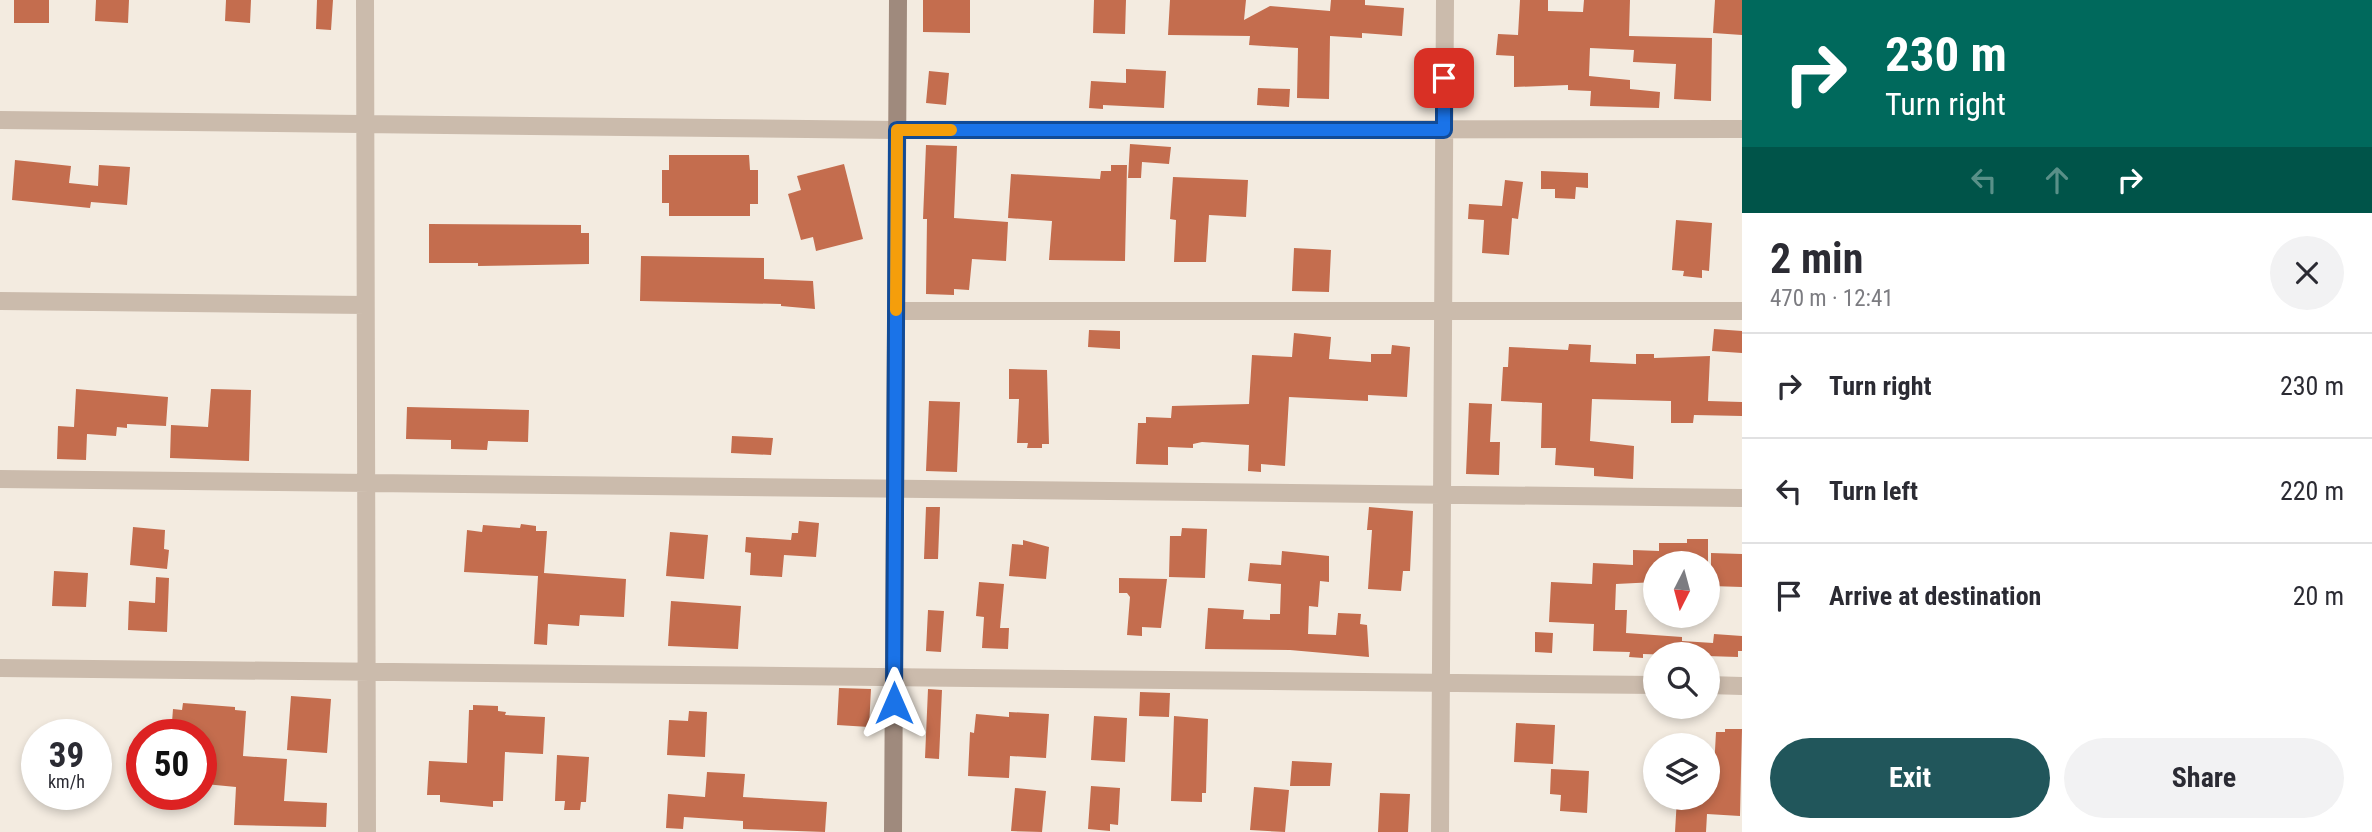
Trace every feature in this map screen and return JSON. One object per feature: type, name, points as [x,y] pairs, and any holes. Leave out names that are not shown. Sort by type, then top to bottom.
[{"type":"main road","points":[[893,832],[898,0]]},
{"type":"street","points":[[365,0],[367,832]]},
{"type":"street","points":[[1440,832],[1445,0]]},
{"type":"street","points":[[0,120],[897,130],[1742,130]]},
{"type":"street","points":[[0,301],[365,305]]},
{"type":"street","points":[[896,311],[1742,311]]},
{"type":"street","points":[[0,479],[1742,498]]},
{"type":"street","points":[[0,668],[1643,685]]},
{"type":"street","points":[[1720,685],[1742,686]]},
{"type":"building","points":[[14,0],[49,0],[49,23],[14,23]]},
{"type":"building","points":[[96,0],[129,0],[128,23],[95,21]]},
{"type":"building","points":[[226,0],[251,0],[250,23],[225,21]]},
{"type":"building","points":[[317,0],[333,0],[331,30],[316,29]]},
{"type":"building","points":[[923,0],[970,0],[970,33],[923,32]]},
{"type":"building","points":[[1094,0],[1126,0],[1125,34],[1093,33]]},
{"type":"building","points":[[1170,0],[1246,0],[1244,20],[1270,6],[1330,11],[1331,0],[1365,0],[1365,5],[1404,8],[1402,36],[1362,33],[1362,38],[1330,36],[1329,99],[1297,98],[1298,48],[1249,45],[1250,36],[1168,35]]},
{"type":"building","points":[[1520,0],[1548,0],[1548,11],[1583,12],[1584,0],[1630,0],[1629,36],[1712,38],[1711,101],[1674,99],[1676,64],[1633,62],[1634,50],[1590,48],[1589,76],[1630,80],[1630,89],[1660,92],[1659,108],[1590,106],[1591,91],[1568,90],[1568,85],[1514,87],[1514,56],[1496,55],[1498,34],[1518,35]]},
{"type":"building","points":[[1715,0],[1742,0],[1742,35],[1713,33]]},
{"type":"building","points":[[1126,69],[1166,71],[1164,108],[1103,105],[1103,109],[1089,108],[1091,81],[1126,83]]},
{"type":"building","points":[[929,71],[949,73],[946,105],[926,103]]},
{"type":"building","points":[[1258,88],[1290,89],[1289,107],[1257,105]]},
{"type":"building","points":[[1130,144],[1171,147],[1169,164],[1142,162],[1141,178],[1128,178]]},
{"type":"building","points":[[926,145],[957,146],[954,218],[1008,222],[1006,261],[972,259],[969,290],[954,289],[954,295],[926,294],[927,219],[923,219]]},
{"type":"building","points":[[669,155],[749,155],[750,170],[758,170],[758,204],[750,204],[750,216],[669,216],[669,203],[662,203],[662,170],[669,170]]},
{"type":"building","points":[[15,160],[71,166],[69,183],[98,186],[99,165],[130,167],[127,205],[91,202],[90,208],[12,200]]},
{"type":"building","points":[[844,164],[863,239],[816,251],[813,237],[801,240],[788,194],[801,190],[797,176]]},
{"type":"building","points":[[1111,165],[1127,165],[1125,261],[1049,260],[1052,221],[1008,218],[1011,174],[1100,179],[1101,171],[1111,171]]},
{"type":"building","points":[[1541,171],[1588,173],[1588,188],[1576,187],[1575,199],[1555,198],[1555,189],[1541,189]]},
{"type":"building","points":[[1173,177],[1248,180],[1246,217],[1209,215],[1206,262],[1174,262],[1176,220],[1170,219]]},
{"type":"building","points":[[1505,180],[1523,182],[1518,219],[1512,218],[1509,255],[1482,253],[1484,220],[1468,219],[1469,204],[1502,206]]},
{"type":"building","points":[[1676,220],[1712,223],[1709,271],[1702,270],[1702,278],[1683,276],[1684,271],[1672,270]]},
{"type":"building","points":[[429,224],[581,225],[581,233],[589,233],[589,264],[478,266],[478,263],[429,263]]},
{"type":"building","points":[[1294,248],[1331,250],[1329,292],[1292,291]]},
{"type":"building","points":[[641,256],[764,258],[764,279],[813,281],[815,309],[781,304],[640,301]]},
{"type":"building","points":[[1714,329],[1742,331],[1742,353],[1712,351]]},
{"type":"building","points":[[1089,330],[1120,331],[1120,349],[1088,347]]},
{"type":"building","points":[[1294,333],[1331,337],[1329,359],[1371,362],[1371,354],[1391,354],[1392,345],[1410,347],[1407,397],[1368,395],[1368,401],[1289,397],[1285,466],[1261,464],[1261,472],[1248,471],[1249,445],[1202,442],[1193,444],[1193,448],[1168,447],[1168,465],[1136,464],[1138,423],[1146,423],[1146,417],[1171,418],[1172,406],[1249,404],[1252,355],[1292,357]]},
{"type":"building","points":[[1569,344],[1591,345],[1590,362],[1636,364],[1636,354],[1654,354],[1654,358],[1710,356],[1708,401],[1742,402],[1742,416],[1694,415],[1693,423],[1671,423],[1671,401],[1592,399],[1590,441],[1634,446],[1633,479],[1594,476],[1594,468],[1555,465],[1556,448],[1541,448],[1542,403],[1501,401],[1503,367],[1508,367],[1509,347],[1568,350]]},
{"type":"building","points":[[1009,369],[1047,370],[1049,444],[1042,444],[1042,448],[1027,448],[1028,443],[1017,443],[1019,399],[1009,399]]},
{"type":"building","points":[[76,389],[168,397],[166,426],[127,424],[127,428],[117,427],[116,436],[87,434],[86,460],[57,459],[58,426],[74,427]]},
{"type":"building","points":[[211,389],[251,390],[249,461],[170,458],[171,425],[208,427]]},
{"type":"building","points":[[929,401],[960,402],[957,472],[926,471]]},
{"type":"building","points":[[1469,403],[1492,404],[1490,442],[1500,442],[1499,475],[1466,474]]},
{"type":"building","points":[[407,407],[529,410],[528,442],[488,441],[487,450],[451,449],[451,440],[406,439]]},
{"type":"building","points":[[732,436],[773,438],[771,455],[731,453]]},
{"type":"building","points":[[926,507],[940,507],[938,559],[924,559]]},
{"type":"building","points":[[1369,507],[1413,511],[1410,571],[1403,571],[1401,591],[1368,589],[1372,530],[1367,530]]},
{"type":"building","points":[[799,521],[819,523],[816,557],[784,555],[782,577],[750,575],[751,553],[745,552],[746,537],[791,540],[792,533],[798,533]]},
{"type":"building","points":[[521,524],[536,526],[536,531],[547,531],[544,573],[626,579],[624,617],[580,615],[579,626],[548,624],[547,645],[534,644],[538,576],[464,572],[467,530],[482,532],[483,525],[520,528]]},
{"type":"building","points":[[133,527],[165,530],[164,549],[169,550],[167,569],[130,565]]},
{"type":"building","points":[[1182,528],[1207,529],[1205,578],[1169,577],[1170,536],[1181,536]]},
{"type":"building","points":[[670,532],[708,535],[704,579],[666,576]]},
{"type":"building","points":[[1687,539],[1708,539],[1708,551],[1659,551],[1659,543],[1687,543]]},
{"type":"building","points":[[1023,540],[1049,547],[1046,579],[1009,576],[1012,544],[1023,545]]},
{"type":"building","points":[[1633,550],[1659,551],[1643,551],[1643,583],[1616,584],[1615,610],[1627,610],[1626,633],[1682,637],[1682,641],[1698,642],[1643,642],[1643,658],[1629,657],[1630,652],[1593,651],[1594,624],[1549,622],[1551,582],[1592,584],[1593,563],[1633,565]]},
{"type":"building","points":[[1282,551],[1329,556],[1329,582],[1320,581],[1318,607],[1309,606],[1308,634],[1336,635],[1338,613],[1361,614],[1360,624],[1367,625],[1369,657],[1290,650],[1205,649],[1208,608],[1244,610],[1243,619],[1270,620],[1270,614],[1280,614],[1281,584],[1248,581],[1250,563],[1281,565]]},
{"type":"building","points":[[1720,553],[1742,554],[1742,587],[1720,586]]},
{"type":"building","points":[[54,571],[88,573],[86,607],[52,606]]},
{"type":"building","points":[[156,577],[169,578],[167,632],[128,630],[129,601],[155,603]]},
{"type":"building","points":[[1119,578],[1167,579],[1161,628],[1142,627],[1142,636],[1127,635],[1130,597],[1127,593],[1119,593]]},
{"type":"building","points":[[979,582],[1004,584],[1000,628],[1009,628],[1008,649],[982,648],[984,617],[976,616]]},
{"type":"building","points":[[671,601],[741,606],[738,649],[668,646]]},
{"type":"building","points":[[928,610],[944,611],[941,652],[926,651]]},
{"type":"building","points":[[1535,632],[1553,633],[1552,653],[1535,652]]},
{"type":"building","points":[[1714,634],[1742,636],[1742,651],[1738,651],[1738,657],[1720,656],[1720,642],[1713,642]]},
{"type":"building","points":[[839,688],[871,689],[869,727],[837,725]]},
{"type":"building","points":[[928,689],[942,690],[939,759],[925,758]]},
{"type":"building","points":[[1140,692],[1170,693],[1169,717],[1139,716]]},
{"type":"building","points":[[291,696],[331,699],[327,753],[287,750]]},
{"type":"building","points":[[183,703],[235,707],[235,710],[246,711],[243,756],[287,759],[284,801],[327,803],[326,827],[234,825],[236,787],[217,785],[217,719],[172,719],[173,709],[182,710]]},
{"type":"building","points":[[473,705],[498,706],[498,711],[506,712],[505,715],[545,717],[543,754],[505,752],[503,801],[493,801],[493,807],[440,802],[440,795],[427,795],[429,761],[467,763],[469,710],[473,710]]},
{"type":"building","points":[[689,711],[707,712],[705,757],[667,755],[669,720],[688,721]]},
{"type":"building","points":[[1009,712],[1049,714],[1046,758],[1010,756],[1009,778],[968,776],[970,732],[974,733],[976,714],[1009,717]]},
{"type":"building","points":[[1094,716],[1127,718],[1125,762],[1091,760]]},
{"type":"building","points":[[1174,716],[1208,719],[1206,793],[1202,793],[1202,802],[1171,801]]},
{"type":"building","points":[[1516,723],[1555,725],[1553,764],[1514,762]]},
{"type":"building","points":[[1725,729],[1742,729],[1740,816],[1707,814],[1706,832],[1675,832],[1676,810],[1720,810],[1720,733],[1716,732],[1725,732]]},
{"type":"building","points":[[557,755],[589,757],[586,802],[581,802],[580,810],[564,810],[565,801],[555,801]]},
{"type":"building","points":[[1292,761],[1332,763],[1330,786],[1290,786]]},
{"type":"building","points":[[1551,769],[1589,771],[1587,813],[1560,811],[1561,795],[1550,794]]},
{"type":"building","points":[[707,772],[745,774],[743,797],[827,802],[825,832],[743,829],[743,821],[684,817],[683,829],[666,828],[668,794],[705,797]]},
{"type":"building","points":[[1091,786],[1120,788],[1118,825],[1110,824],[1110,831],[1088,829]]},
{"type":"building","points":[[1254,787],[1289,790],[1285,832],[1250,830]]},
{"type":"building","points":[[1015,788],[1046,791],[1042,832],[1011,831]]},
{"type":"building","points":[[1380,793],[1410,794],[1408,832],[1378,832]]},
{"type":"slow traffic","points":[[896,310],[897,130],[951,130]]},
{"type":"route","points":[[894,703],[897,130],[1444,130],[1444,78]]}]
